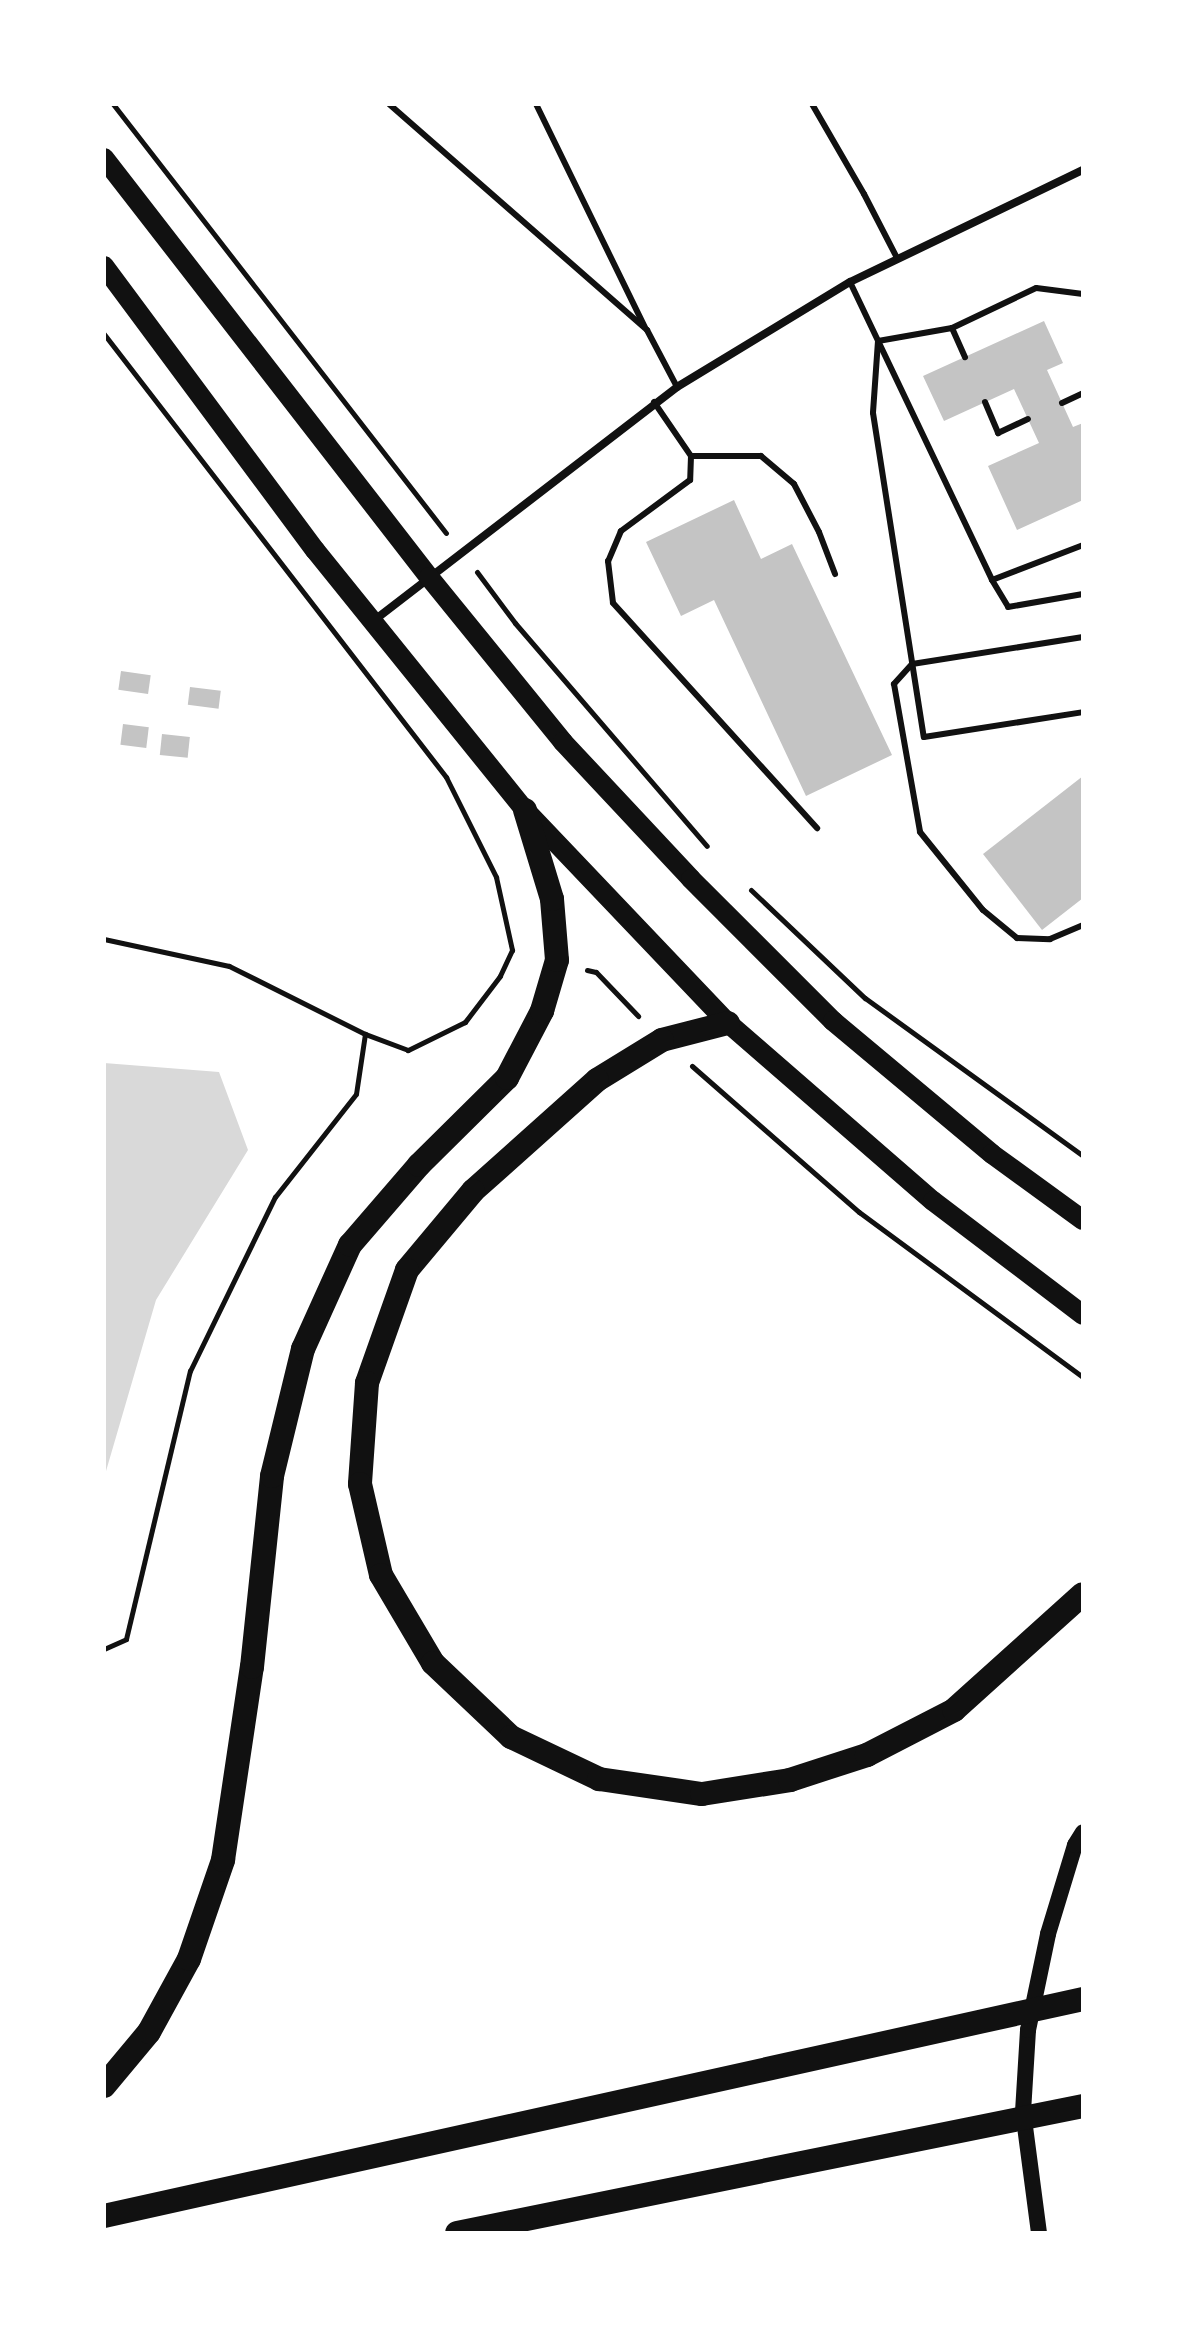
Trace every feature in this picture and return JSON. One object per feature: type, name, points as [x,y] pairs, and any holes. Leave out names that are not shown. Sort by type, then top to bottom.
[{"type":"highway","points":[[104,2086],[149,2032],[189,1959],[223,1860],[252,1667],[272,1476],[303,1349],[350,1245],[419,1165],[507,1078],[542,1011],[557,960],[552,899],[525,810]]},
{"type":"highway","points":[[728,1023],[662,1040],[597,1080],[473,1191],[407,1270],[367,1383],[360,1484],[381,1575],[433,1663],[511,1737],[599,1779],[702,1794],[790,1780],[867,1755],[954,1710],[1083,1594]]},
{"type":"highway","points":[[104,2216],[1083,1999]]},
{"type":"highway","points":[[457,2233],[1083,2106]]},
{"type":"main road","points":[[104,158],[429,577],[563,742],[691,879],[833,1021],[992,1154],[1083,1220]]},
{"type":"main road","points":[[104,266],[372,622],[525,810],[728,1023],[933,1201],[1083,1315]]},
{"type":"main road","points":[[1039,2233],[1023,2112],[1028,2030],[1048,1934],[1075,1845],[1083,1832]]},
{"type":"street","points":[[372,622],[677,387],[850,282],[1083,170]]},
{"type":"lane","points":[[389,104],[647,330]]},
{"type":"lane","points":[[536,104],[677,387]]},
{"type":"lane","points":[[812,104],[897,258]]},
{"type":"lane","points":[[850,282],[992,580],[1008,607],[1083,594]]},
{"type":"lane","points":[[878,341],[952,328],[1036,288],[1083,294]]},
{"type":"lane","points":[[952,328],[965,357]]},
{"type":"lane","points":[[878,341],[873,413],[924,737],[1083,712]]},
{"type":"lane","points":[[1062,403],[1083,393]]},
{"type":"lane","points":[[654,402],[691,456],[690,480],[621,531],[608,561],[613,603],[817,828]]},
{"type":"lane","points":[[985,402],[998,433],[1028,419]]},
{"type":"lane","points":[[691,456],[761,456],[794,484],[819,532],[835,574]]},
{"type":"lane","points":[[992,580],[1083,545]]},
{"type":"lane","points":[[1083,637],[912,664],[894,684],[920,832],[983,910],[1017,938],[1050,939],[1083,925]]},
{"type":"path","points":[[113,104],[509,615],[710,849]]},
{"type":"path","points":[[104,334],[446,777],[496,877],[512,950],[500,976],[465,1022],[408,1050],[365,1034],[229,966],[104,939]]},
{"type":"path","points":[[481,641],[509,615]]},
{"type":"path","points":[[394,712],[425,688]]},
{"type":"path","points":[[742,882],[865,998],[1083,1156]]},
{"type":"path","points":[[557,960],[596,972],[662,1040],[859,1212],[1083,1377]]},
{"type":"path","points":[[104,1649],[126,1639],[190,1371],[275,1197],[356,1094],[365,1034]]},
{"type":"shaded area","points":[[104,1063],[219,1072],[248,1150],[156,1300],[104,1478]]},
{"type":"building","points":[[1044,321],[1063,363],[1047,370],[1073,427],[1083,423],[1083,500],[1017,530],[988,466],[1039,443],[1014,389],[944,421],[923,376]]},
{"type":"building","points":[[734,500],[761,559],[792,544],[892,755],[806,796],[714,600],[681,616],[646,542]]},
{"type":"building","points":[[121,671],[151,675],[148,694],[118,690]]},
{"type":"building","points":[[190,687],[221,691],[219,709],[188,705]]},
{"type":"building","points":[[123,724],[149,727],[146,748],[120,745]]},
{"type":"building","points":[[162,734],[190,737],[188,758],[160,755]]},
{"type":"building","points":[[1083,776],[1083,898],[1042,930],[983,854]]}]
